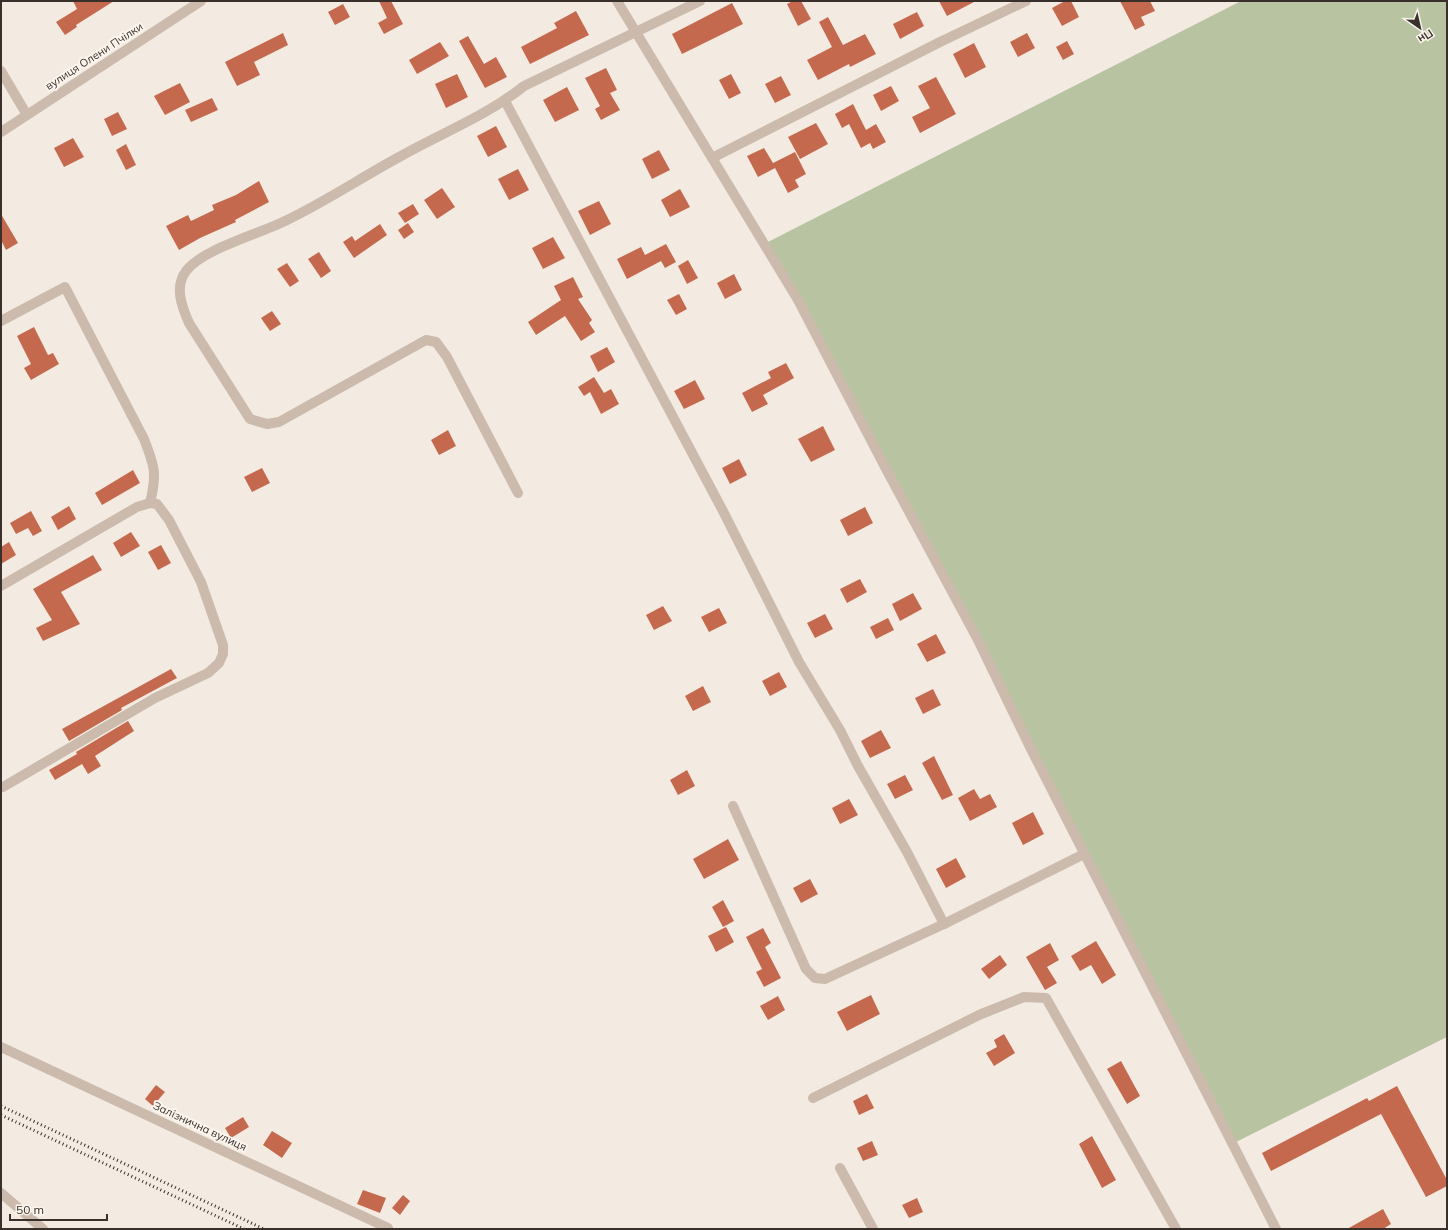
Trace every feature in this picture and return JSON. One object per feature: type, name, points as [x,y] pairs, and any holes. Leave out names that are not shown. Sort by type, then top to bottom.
[{"type":"street","name":"вулиця Олени Пчілки","points":[[1,132],[201,1]]},
{"type":"street","points":[[617,1],[798,300],[885,468],[978,640],[1084,854],[1276,1229]]},
{"type":"street","points":[[518,493],[447,357],[436,342],[426,340],[279,422],[267,424],[250,419],[189,323],[183,310],[180,295],[186,272],[196,262],[213,252],[286,221],[401,156],[505,101],[524,86],[700,1]]},
{"type":"street","points":[[712,158],[933,45],[1026,1]]},
{"type":"street","points":[[1,71],[27,115]]},
{"type":"street","points":[[505,101],[724,513],[799,662],[840,730],[858,766],[907,852],[944,924]]},
{"type":"street","points":[[1,321],[65,287],[144,439],[152,460],[155,481],[150,503]]},
{"type":"street","points":[[1,586],[137,507],[150,503],[156,504],[169,520],[201,582],[223,645],[223,654],[218,663],[208,673],[155,698],[3,787]]},
{"type":"street","points":[[733,806],[806,969],[815,978],[825,979],[944,924],[1084,854]]},
{"type":"street","points":[[813,1098],[979,1015],[1024,997],[1046,998],[1176,1229]]},
{"type":"street","name":"Залізнична вулиця","points":[[1,1047],[388,1228]]},
{"type":"street","points":[[840,1168],[873,1229]]},
{"type":"street","points":[[1,1193],[42,1229]]},
{"type":"green space","points":[[1241,1],[1447,1],[1447,1037],[1232,1144],[1031,749],[764,244]]},
{"type":"building","points":[[73,1],[114,1],[76,25],[77,27],[65,35],[56,22],[77,9]]},
{"type":"building","points":[[379,1],[391,1],[403,24],[384,34],[378,23],[387,18]]},
{"type":"building","points":[[793,1],[801,1],[811,19],[798,26],[787,4]]},
{"type":"building","points":[[939,1],[976,1],[947,16]]},
{"type":"building","points":[[1065,1],[1071,1],[1079,17],[1062,26],[1052,8]]},
{"type":"building","points":[[1120,1],[1150,1],[1155,11],[1141,17],[1145,25],[1135,30]]},
{"type":"building","points":[[732,3],[743,24],[682,54],[672,34]]},
{"type":"building","points":[[343,4],[350,17],[335,25],[328,12]]},
{"type":"building","points":[[576,11],[589,35],[530,64],[521,47],[557,28],[554,23]]},
{"type":"building","points":[[917,12],[924,26],[900,39],[893,24]]},
{"type":"building","points":[[828,17],[843,45],[865,34],[876,54],[850,67],[849,64],[818,80],[807,60],[832,47],[819,22]]},
{"type":"building","points":[[283,33],[288,45],[254,62],[260,75],[237,86],[225,62]]},
{"type":"building","points":[[1027,33],[1035,48],[1018,57],[1010,42]]},
{"type":"building","points":[[468,36],[484,64],[496,57],[507,77],[485,88],[459,41]]},
{"type":"building","points":[[1067,41],[1074,54],[1063,60],[1056,47]]},
{"type":"building","points":[[440,42],[449,56],[417,74],[409,60]]},
{"type":"building","points":[[974,43],[986,67],[965,78],[953,54]]},
{"type":"building","points":[[606,68],[617,90],[610,93],[620,110],[601,120],[595,109],[600,106],[585,78]]},
{"type":"building","points":[[457,74],[468,97],[446,108],[435,84]]},
{"type":"building","points":[[731,74],[741,93],[729,99],[719,80]]},
{"type":"building","points":[[781,76],[791,95],[775,103],[765,84]]},
{"type":"building","points":[[936,77],[956,114],[920,133],[912,117],[930,108],[918,86]]},
{"type":"building","points":[[180,83],[190,102],[165,115],[154,96]]},
{"type":"building","points":[[891,86],[899,101],[881,111],[873,95]]},
{"type":"building","points":[[567,87],[579,110],[555,122],[543,100]]},
{"type":"building","points":[[212,98],[218,110],[191,122],[185,110]]},
{"type":"building","points":[[853,104],[866,130],[876,124],[886,142],[873,149],[870,143],[861,148],[849,124],[842,128],[835,114]]},
{"type":"building","points":[[118,112],[127,129],[112,136],[104,119]]},
{"type":"building","points":[[816,123],[828,144],[800,159],[788,137]]},
{"type":"building","points":[[496,126],[507,147],[488,157],[477,136]]},
{"type":"building","points":[[73,138],[84,157],[64,167],[54,148]]},
{"type":"building","points":[[126,144],[136,165],[126,170],[116,150]]},
{"type":"building","points":[[764,148],[773,163],[795,152],[806,174],[795,180],[799,187],[788,193],[775,168],[758,177],[747,156]]},
{"type":"building","points":[[659,150],[670,170],[652,179],[642,159]]},
{"type":"building","points":[[518,169],[529,190],[509,200],[498,179]]},
{"type":"building","points":[[259,181],[269,202],[235,220],[236,222],[200,238],[179,250],[166,226],[188,215],[191,221],[214,210],[212,205],[236,195]]},
{"type":"building","points":[[442,188],[455,207],[437,219],[424,200]]},
{"type":"building","points":[[680,189],[690,207],[670,217],[661,200]]},
{"type":"building","points":[[599,201],[611,224],[590,235],[578,211]]},
{"type":"building","points":[[413,204],[419,214],[405,223],[398,213]]},
{"type":"building","points":[[1,214],[18,243],[6,250],[1,240]]},
{"type":"building","points":[[408,223],[414,232],[404,239],[398,230]]},
{"type":"building","points":[[380,224],[387,235],[354,258],[343,242],[352,236],[355,241]]},
{"type":"building","points":[[553,237],[565,258],[543,269],[532,248]]},
{"type":"building","points":[[666,244],[676,262],[665,268],[661,261],[627,279],[617,259],[641,247],[645,255]]},
{"type":"building","points":[[319,252],[331,271],[321,278],[308,259]]},
{"type":"building","points":[[688,260],[698,278],[687,284],[678,266]]},
{"type":"building","points":[[287,263],[299,281],[290,287],[277,269]]},
{"type":"building","points":[[734,274],[742,290],[725,299],[717,283]]},
{"type":"building","points":[[573,277],[583,297],[578,299],[592,320],[589,323],[595,332],[581,341],[565,316],[536,335],[528,322],[561,300],[554,286]]},
{"type":"building","points":[[679,294],[687,309],[676,315],[667,300]]},
{"type":"building","points":[[272,311],[281,324],[270,331],[261,318]]},
{"type":"building","points":[[34,327],[48,355],[53,353],[59,364],[31,380],[24,368],[31,364],[17,336]]},
{"type":"building","points":[[607,347],[615,362],[598,372],[590,356]]},
{"type":"building","points":[[786,363],[794,378],[763,395],[768,404],[752,412],[742,393],[771,378],[768,372]]},
{"type":"building","points":[[594,377],[604,393],[611,389],[619,404],[601,414],[590,392],[584,396],[578,387]]},
{"type":"building","points":[[695,380],[705,399],[684,409],[674,391]]},
{"type":"building","points":[[823,426],[835,450],[811,462],[798,439]]},
{"type":"building","points":[[448,430],[456,446],[439,455],[431,440]]},
{"type":"building","points":[[739,459],[747,475],[730,484],[722,468]]},
{"type":"building","points":[[262,468],[270,483],[252,492],[244,477]]},
{"type":"building","points":[[133,470],[140,483],[102,505],[95,493]]},
{"type":"building","points":[[69,506],[76,519],[58,530],[51,517]]},
{"type":"building","points":[[865,507],[873,523],[848,536],[840,520]]},
{"type":"building","points":[[31,511],[42,531],[33,536],[28,528],[16,534],[10,523]]},
{"type":"building","points":[[131,532],[140,546],[121,557],[113,543]]},
{"type":"building","points":[[9,542],[16,555],[1,564],[1,547]]},
{"type":"building","points":[[161,545],[171,563],[158,570],[148,552]]},
{"type":"building","points":[[93,555],[102,570],[61,592],[80,624],[43,641],[36,628],[52,620],[33,589]]},
{"type":"building","points":[[860,579],[867,592],[847,603],[840,589]]},
{"type":"building","points":[[913,593],[922,609],[900,621],[892,604]]},
{"type":"building","points":[[663,606],[672,621],[654,630],[646,615]]},
{"type":"building","points":[[719,608],[727,623],[709,632],[701,617]]},
{"type":"building","points":[[825,614],[833,629],[815,638],[807,623]]},
{"type":"building","points":[[888,618],[894,630],[876,639],[870,627]]},
{"type":"building","points":[[936,634],[946,653],[927,662],[917,644]]},
{"type":"building","points":[[171,669],[177,678],[121,708],[122,710],[69,741],[62,729]]},
{"type":"building","points":[[779,672],[787,687],[770,696],[762,681]]},
{"type":"building","points":[[703,686],[711,702],[693,711],[685,696]]},
{"type":"building","points":[[933,689],[941,705],[923,714],[915,698]]},
{"type":"building","points":[[128,721],[134,731],[95,756],[101,766],[88,774],[82,764],[55,780],[49,770]]},
{"type":"building","points":[[881,730],[891,748],[870,758],[861,741]]},
{"type":"building","points":[[934,756],[953,795],[942,800],[922,763]]},
{"type":"building","points":[[687,770],[695,786],[678,795],[670,780]]},
{"type":"building","points":[[905,775],[913,790],[895,799],[887,784]]},
{"type":"building","points":[[974,789],[980,799],[990,794],[997,807],[970,821],[958,798]]},
{"type":"building","points":[[849,799],[858,815],[840,824],[832,808]]},
{"type":"building","points":[[1033,812],[1044,834],[1023,845],[1012,823]]},
{"type":"building","points":[[728,839],[739,860],[704,879],[693,859]]},
{"type":"building","points":[[956,858],[966,877],[946,888],[936,869]]},
{"type":"building","points":[[810,879],[818,894],[801,903],[793,888]]},
{"type":"building","points":[[723,900],[734,921],[723,927],[712,907]]},
{"type":"building","points":[[726,927],[734,942],[716,952],[708,936]]},
{"type":"building","points":[[763,928],[771,943],[765,947],[781,978],[764,987],[756,972],[762,969],[746,937]]},
{"type":"building","points":[[1096,941],[1116,975],[1102,984],[1091,965],[1080,971],[1071,956]]},
{"type":"building","points":[[1050,943],[1059,960],[1047,967],[1057,983],[1045,990],[1026,957]]},
{"type":"building","points":[[1000,955],[1007,965],[989,979],[981,969]]},
{"type":"building","points":[[871,995],[880,1014],[847,1031],[837,1012]]},
{"type":"building","points":[[778,996],[785,1010],[768,1020],[760,1006]]},
{"type":"building","points":[[1004,1034],[1015,1053],[994,1066],[986,1053],[997,1047],[994,1040]]},
{"type":"building","points":[[1121,1061],[1140,1096],[1127,1104],[1107,1069]]},
{"type":"building","points":[[156,1085],[165,1092],[153,1106],[145,1099]]},
{"type":"building","points":[[1397,1086],[1447,1180],[1447,1186],[1426,1197],[1381,1114],[1271,1171],[1262,1153],[1367,1098],[1369,1101]]},
{"type":"building","points":[[867,1094],[874,1108],[859,1115],[853,1101]]},
{"type":"building","points":[[243,1117],[249,1127],[231,1138],[225,1128]]},
{"type":"building","points":[[272,1131],[292,1143],[282,1158],[263,1145]]},
{"type":"building","points":[[1092,1136],[1116,1180],[1102,1188],[1079,1144]]},
{"type":"building","points":[[872,1141],[878,1155],[863,1161],[857,1148]]},
{"type":"building","points":[[363,1190],[386,1198],[380,1213],[357,1204]]},
{"type":"building","points":[[403,1195],[410,1201],[400,1215],[392,1208]]},
{"type":"building","points":[[917,1198],[923,1212],[909,1218],[902,1205]]},
{"type":"building","points":[[1383,1209],[1391,1224],[1383,1229],[1347,1229]]},
{"type":"railway","points":[[1,1106],[264,1229]]},
{"type":"railway","points":[[1,1115],[244,1229]]}]
